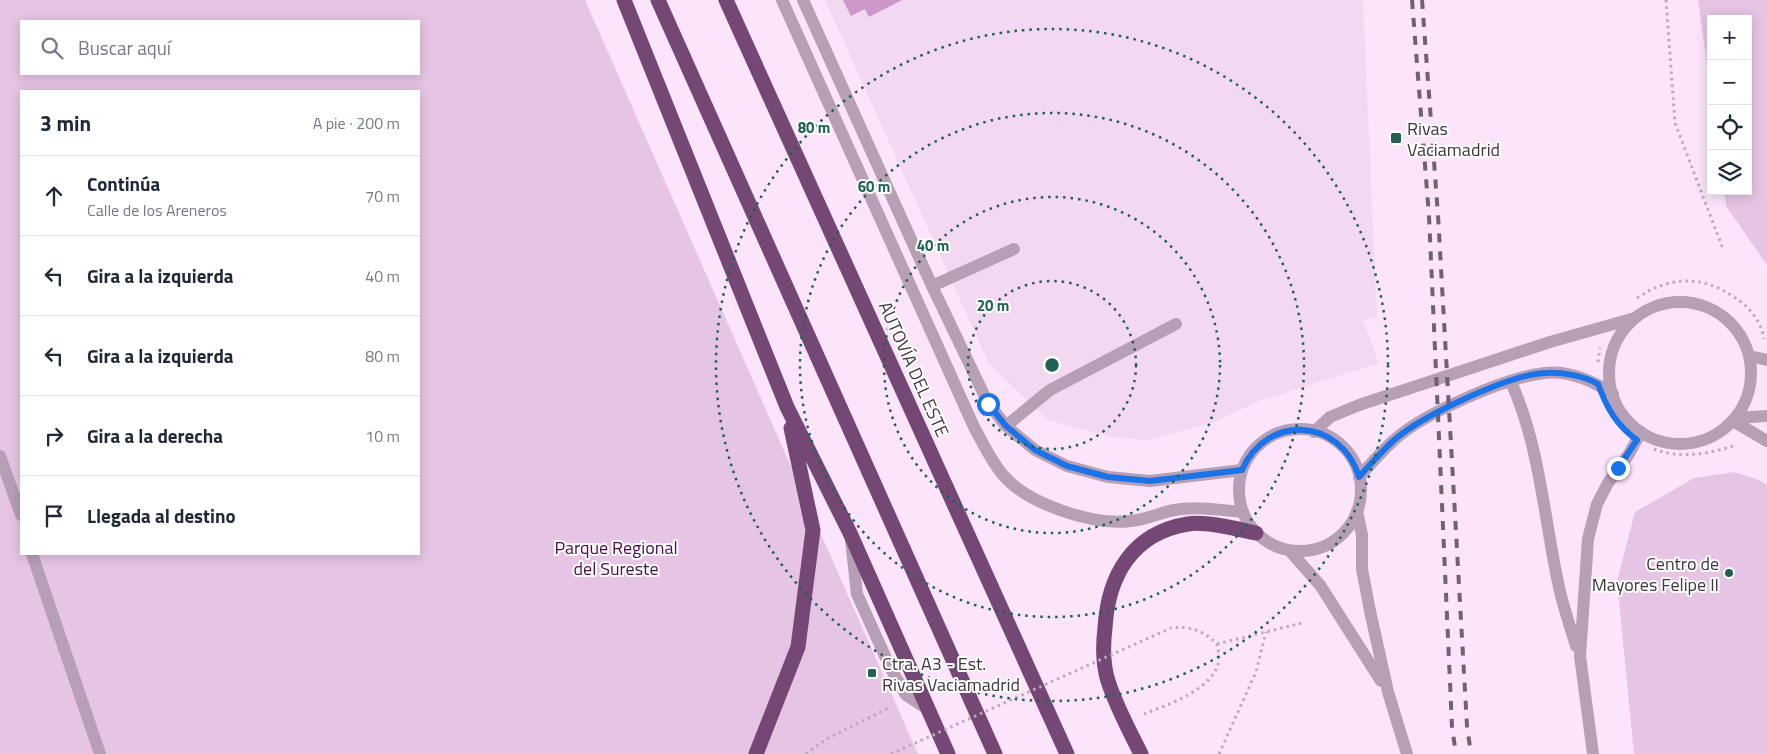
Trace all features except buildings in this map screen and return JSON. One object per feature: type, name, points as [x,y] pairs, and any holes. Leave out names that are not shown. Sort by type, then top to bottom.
[{"type":"highway","points":[[624,0],[787,407],[850,533],[948,754]]},
{"type":"highway","points":[[658,0],[995,754]]},
{"type":"highway","name":"AUTOVÍA DEL ESTE","points":[[726,0],[1066,754]]},
{"type":"highway","points":[[756,754],[798,647],[813,530],[787,407]]},
{"type":"highway","points":[[1141,754],[1107,679],[1104,642],[1106,609],[1113,580],[1125,561],[1144,542],[1160,533],[1189,524],[1256,533]]},
{"type":"street","points":[[782,0],[974,428],[1004,476],[1024,493],[1038,500],[1099,521],[1130,522],[1175,510],[1195,508],[1243,512]]},
{"type":"street","points":[[803,0],[932,286],[988,404],[1006,426],[1035,450],[1067,466],[1108,477],[1150,481],[1242,470]]},
{"type":"street","points":[[932,286],[1014,249]]},
{"type":"street","points":[[1314,432],[1330,417],[1354,407],[1550,342],[1637,317],[1651,309],[1674,303],[1690,303],[1706,308],[1731,324],[1744,342],[1749,356],[1750,388],[1745,404],[1735,419],[1716,435],[1695,443],[1661,442],[1639,436],[1621,413],[1613,394],[1609,373],[1613,352],[1622,332],[1637,317]]},
{"type":"street","points":[[1006,426],[1050,390],[1176,324]]},
{"type":"street","points":[[1749,356],[1767,360]]},
{"type":"street","points":[[1359,477],[1394,440],[1421,422],[1486,389],[1545,373],[1570,374],[1598,384],[1613,394]]},
{"type":"street","points":[[1511,382],[1522,408],[1544,504],[1559,588],[1580,656],[1593,754]]},
{"type":"street","points":[[1735,419],[1767,416]]},
{"type":"street","points":[[1735,419],[1763,438]]},
{"type":"street","points":[[1295,430],[1314,432],[1328,437],[1346,450],[1354,463],[1361,491],[1357,511],[1346,530],[1330,543],[1310,550],[1289,550],[1271,544],[1256,533],[1243,512],[1239,492],[1242,470],[1255,449],[1270,437],[1295,430]]},
{"type":"street","points":[[1580,656],[1585,565],[1592,520],[1597,504],[1608,483],[1639,436]]},
{"type":"street","points":[[0,456],[20,512]]},
{"type":"street","points":[[1357,511],[1362,535],[1362,569],[1388,692],[1407,754]]},
{"type":"street","points":[[1289,550],[1320,585],[1352,632],[1388,692]]},
{"type":"street","points":[[32,555],[100,754]]},
{"type":"path","points":[[1666,0],[1675,123],[1723,249]]},
{"type":"path","points":[[1763,438],[1725,449],[1686,455],[1666,454],[1639,436],[1626,432],[1609,412],[1598,384],[1599,355],[1602,342],[1611,325],[1632,303],[1657,287],[1672,282],[1702,282],[1726,291],[1752,312],[1763,330],[1766,346]]},
{"type":"path","points":[[1217,644],[1302,623]]},
{"type":"path","points":[[891,754],[1170,628],[1186,626],[1199,630],[1206,633],[1217,644],[1219,661],[1210,679],[1179,700],[1124,719]]},
{"type":"path","points":[[1219,754],[1256,672],[1266,632]]},
{"type":"path","points":[[806,754],[826,740],[891,706],[886,698]]},
{"type":"shaded area","points":[[825,0],[1363,0],[1377,317],[1363,320],[1379,363],[1262,400],[1214,422],[1149,440],[1115,438],[1048,420],[989,364]]},
{"type":"shaded area","points":[[843,0],[902,0],[869,17],[865,9],[851,16]]},
{"type":"green space","name":"Parque Regional del Sureste","points":[[0,0],[585,0],[918,754],[0,754]]},
{"type":"green space","points":[[1698,0],[1767,0],[1767,265],[1726,206],[1725,195],[1752,195],[1752,15],[1707,15],[1707,64]]},
{"type":"green space","points":[[1734,472],[1759,480],[1767,485],[1767,754],[1634,754],[1617,581],[1635,512],[1694,478]]},
{"type":"railway","points":[[1412,0],[1429,216],[1452,727],[1456,754]]},
{"type":"railway","points":[[1422,0],[1438,215],[1467,726],[1471,754]]},
{"type":"place","name":"Rivas Vaciamadrid","points":[[1396,138]]},
{"type":"place","name":"Centro de Mayores Felipe II","points":[[1729,573]]},
{"type":"place","name":"Ctra. A3 - Est. Rivas Vaciamadrid","points":[[872,673]]},
{"type":"route","points":[[988,404],[1006,426],[1035,450],[1067,466],[1108,477],[1150,481],[1242,470],[1247,459],[1265,440],[1282,432],[1301,429],[1321,434],[1334,440],[1346,450],[1354,463],[1359,477],[1394,440],[1421,422],[1467,398],[1486,389],[1545,373],[1570,374],[1598,384],[1609,412],[1626,432],[1637,440],[1618,468]]}]
